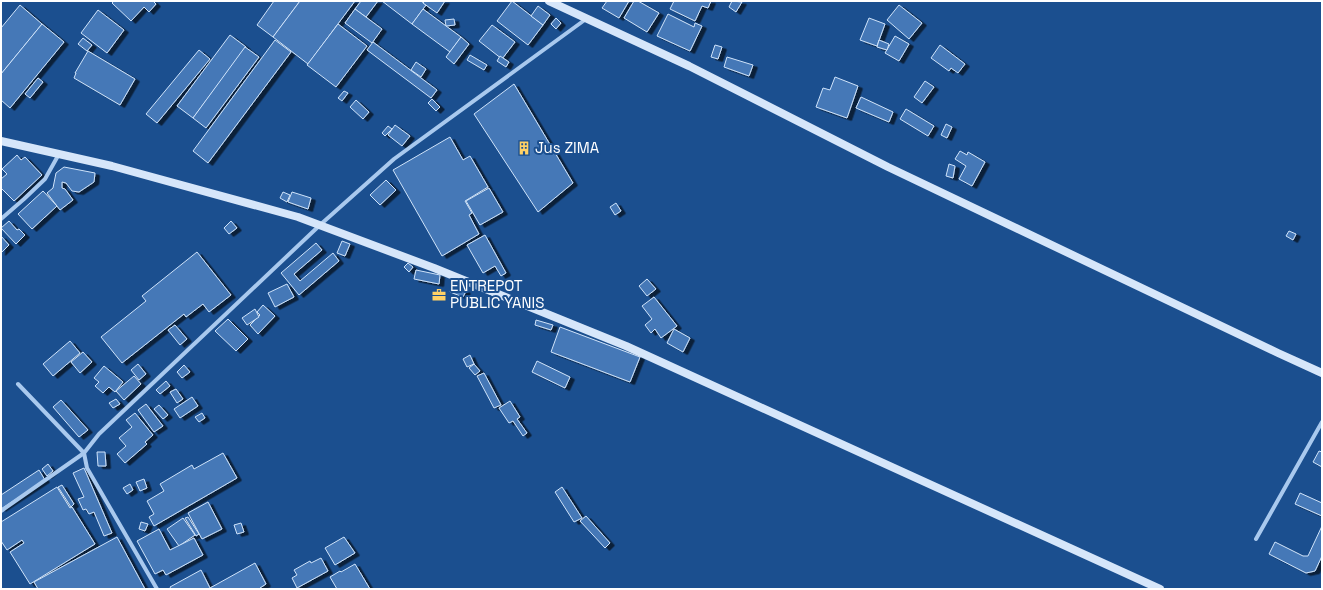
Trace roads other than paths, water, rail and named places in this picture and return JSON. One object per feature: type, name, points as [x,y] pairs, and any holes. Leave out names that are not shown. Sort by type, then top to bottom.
[{"type":"main road","points":[[549,1],[562,4],[586,19],[689,66],[888,167],[1322,373]]},
{"type":"main road","points":[[1,141],[112,166],[298,217],[434,268],[626,346],[1160,589]]},
{"type":"street","points":[[1,511],[84,453],[99,434],[320,225],[394,159],[586,19]]},
{"type":"street","points":[[1,219],[45,179],[59,154]]},
{"type":"street","points":[[18,384],[84,453],[87,468],[157,589]]},
{"type":"street","points":[[1256,539],[1322,422]]},
{"type":"place","name":"Jus ZIMA","points":[[524,148]]},
{"type":"place","name":"ENTREPOT PUBLIC YANIS","points":[[439,295]]}]
